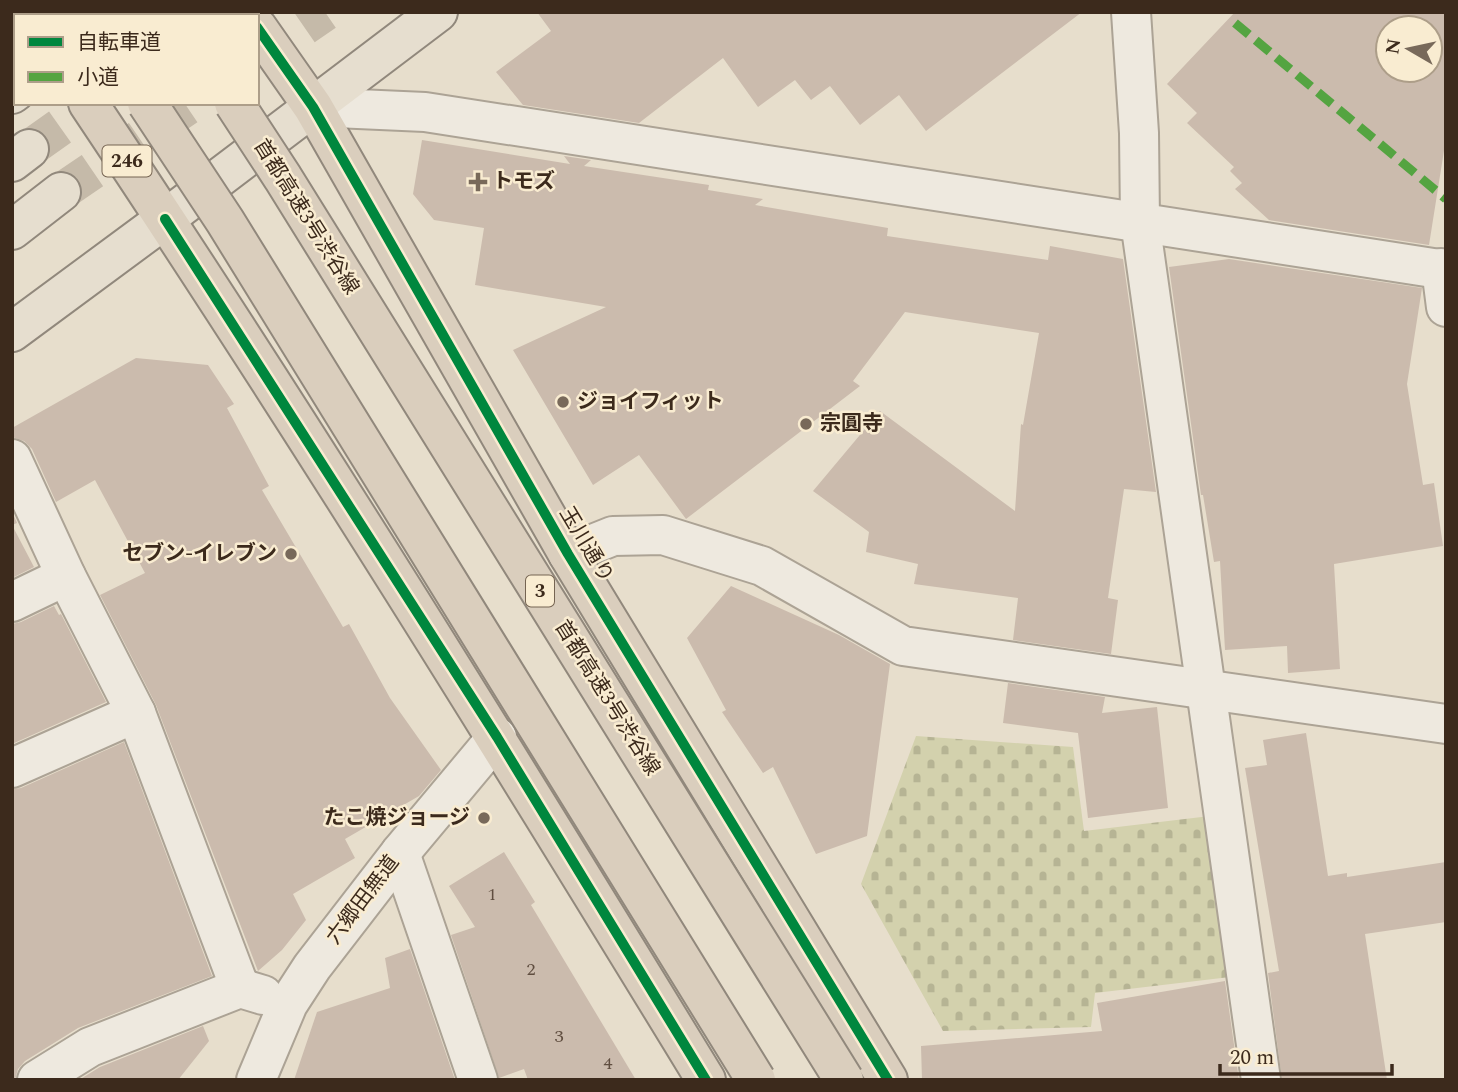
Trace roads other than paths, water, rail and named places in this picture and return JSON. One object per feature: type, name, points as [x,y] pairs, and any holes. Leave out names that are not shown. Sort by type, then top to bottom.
[{"type":"highway","name":"玉川通り","points":[[259,30],[313,107],[568,554],[888,1080]]},
{"type":"highway","name":"246","points":[[89,105],[497,737],[706,1080]]},
{"type":"highway","points":[[148,105],[225,221],[756,1080]]},
{"type":"highway","name":"首都高速3号渋谷線","points":[[235,105],[844,1080]]},
{"type":"main road","points":[[12,332],[438,12]]},
{"type":"main road","points":[[12,230],[61,192]]},
{"type":"street","points":[[1131,12],[1139,133],[1140,221],[1261,1080]]},
{"type":"street","points":[[313,107],[425,112],[1443,269],[1446,307]]},
{"type":"street","points":[[12,459],[65,576],[136,713],[240,988]]},
{"type":"street","points":[[568,554],[613,536],[663,536],[762,566],[903,646],[1446,724]]},
{"type":"street","points":[[12,602],[65,576]]},
{"type":"street","points":[[12,768],[136,713]]},
{"type":"street","name":"六郷田無道","points":[[256,1080],[288,1004],[312,967],[400,853],[497,737]]},
{"type":"street","points":[[400,853],[478,1080]]},
{"type":"street","points":[[37,1080],[90,1048],[240,988],[288,1004]]},
{"type":"street","points":[[12,1074],[15,1080]]},
{"type":"tunnel","points":[[259,58],[325,12]]},
{"type":"tunnel","points":[[29,149],[91,105]]},
{"type":"tunnel","points":[[61,192],[189,105]]},
{"type":"place","name":"トモズ","points":[[478,182]]},
{"type":"place","name":"ジョイフィット","points":[[563,402]]},
{"type":"place","name":"宗圓寺","points":[[806,424]]},
{"type":"place","name":"セブン-イレブン","points":[[291,554]]},
{"type":"place","name":"たこ焼ジョージ","points":[[484,818]]}]
